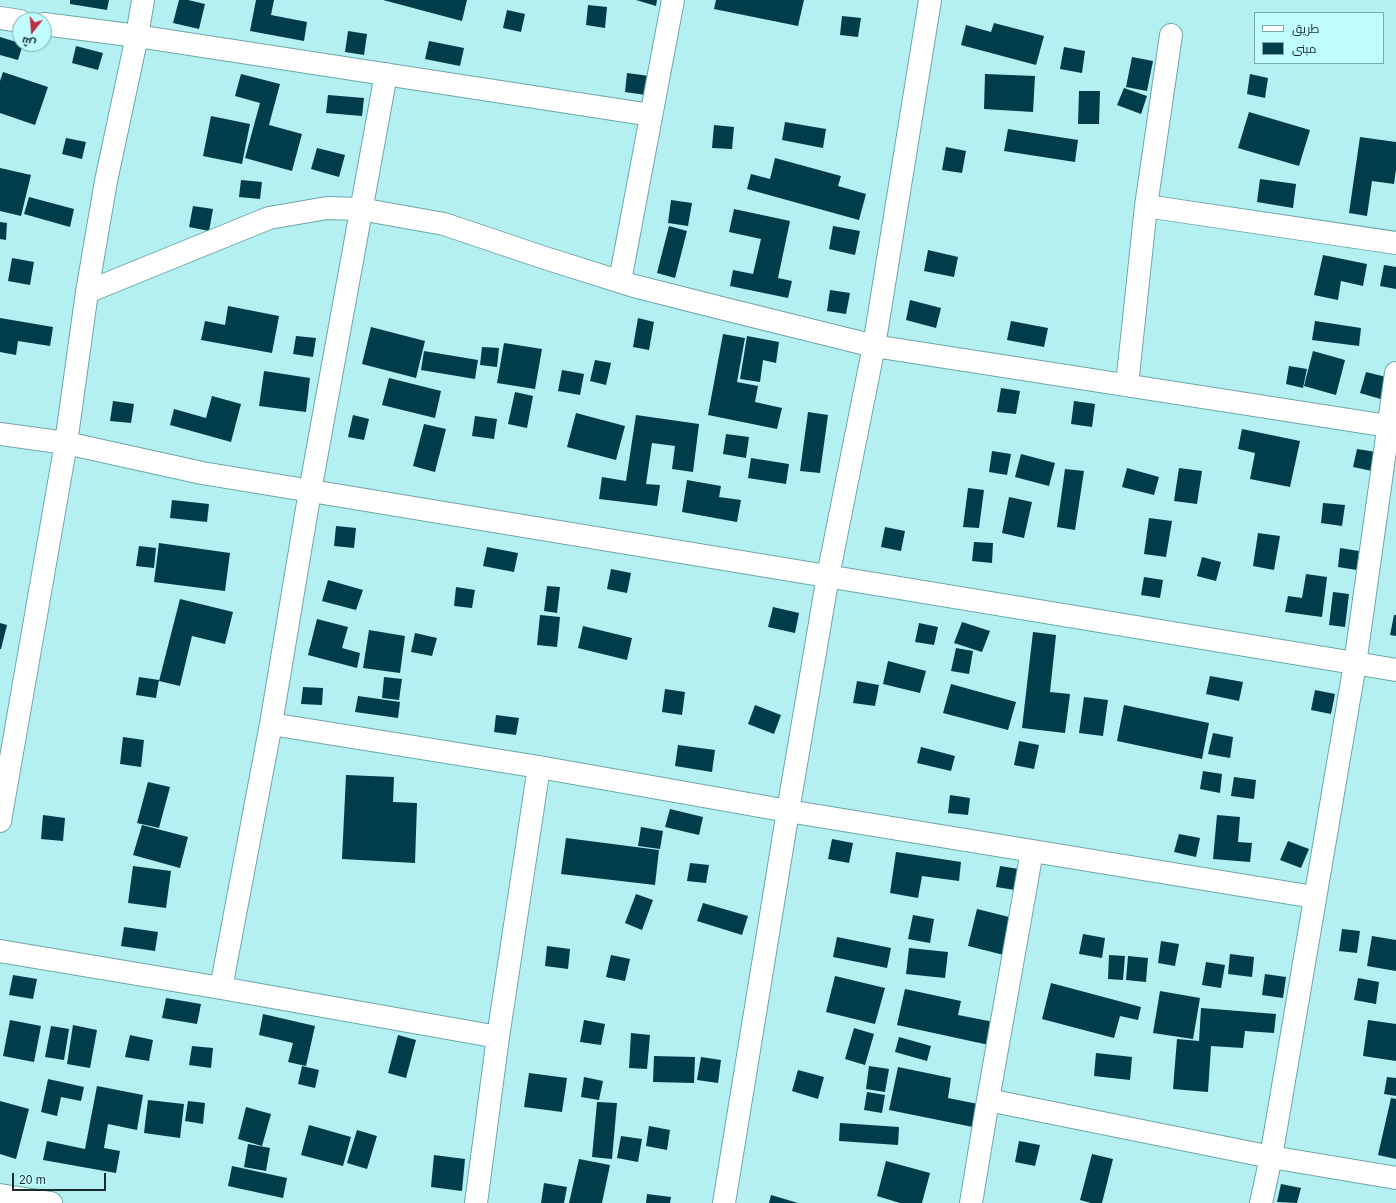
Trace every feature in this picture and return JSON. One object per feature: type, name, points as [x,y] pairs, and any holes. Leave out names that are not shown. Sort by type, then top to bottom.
[{"type":"street","points":[[0,821],[66,443],[87,292],[106,181],[137,36],[143,0]]},
{"type":"street","points":[[620,281],[672,0]]},
{"type":"street","points":[[724,1203],[828,576],[874,346],[930,0]]},
{"type":"street","points":[[0,18],[12,20]]},
{"type":"street","points":[[52,25],[137,36],[651,115]]},
{"type":"street","points":[[1127,385],[1146,206],[1171,35]]},
{"type":"street","points":[[221,988],[271,724],[310,491],[360,209],[386,74]]},
{"type":"street","points":[[1146,206],[1396,243]]},
{"type":"street","points":[[87,292],[269,218],[327,208],[360,209],[444,224],[545,258],[620,281],[874,346],[1388,426]]},
{"type":"street","points":[[1261,1203],[1271,1157],[1314,897],[1355,664],[1396,373]]},
{"type":"street","points":[[0,434],[66,443],[202,473],[1396,670]]},
{"type":"street","points":[[271,724],[539,767],[788,811],[1314,897]]},
{"type":"street","points":[[476,1203],[498,1038],[539,767]]},
{"type":"street","points":[[971,1203],[1032,851]]},
{"type":"street","points":[[0,951],[221,988],[498,1038]]},
{"type":"street","points":[[988,1100],[1271,1157],[1396,1178]]},
{"type":"street","points":[[0,1195],[51,1203]]},
{"type":"building","points":[[70,0],[109,0],[107,10],[70,4]]},
{"type":"building","points":[[179,0],[188,0],[205,4],[199,29],[173,23]]},
{"type":"building","points":[[256,0],[274,0],[271,15],[307,22],[304,41],[250,31]]},
{"type":"building","points":[[383,0],[467,0],[462,21]]},
{"type":"building","points":[[636,0],[657,0],[656,6]]},
{"type":"building","points":[[716,0],[804,0],[798,26],[714,9]]},
{"type":"building","points":[[588,5],[607,7],[605,28],[586,25]]},
{"type":"building","points":[[507,10],[525,14],[521,32],[503,28]]},
{"type":"building","points":[[842,16],[861,18],[858,37],[840,35]]},
{"type":"building","points":[[994,23],[1044,36],[1036,65],[961,45],[966,25],[991,32]]},
{"type":"building","points":[[348,31],[367,34],[364,55],[345,52]]},
{"type":"building","points":[[0,37],[12,41],[12,52],[20,52],[18,60],[0,55]]},
{"type":"building","points":[[429,41],[464,48],[460,66],[425,59]]},
{"type":"building","points":[[76,46],[103,53],[98,70],[72,63]]},
{"type":"building","points":[[1064,47],[1085,51],[1082,73],[1060,69]]},
{"type":"building","points":[[1132,57],[1153,61],[1147,91],[1126,87]]},
{"type":"building","points":[[3,72],[48,87],[35,125],[0,113],[0,81]]},
{"type":"building","points":[[627,73],[649,76],[646,95],[625,92]]},
{"type":"building","points":[[241,74],[280,84],[269,125],[302,134],[292,171],[245,158],[260,103],[235,96]]},
{"type":"building","points":[[985,74],[1035,76],[1033,112],[984,109]]},
{"type":"building","points":[[1250,74],[1268,78],[1265,98],[1247,94]]},
{"type":"building","points":[[1124,88],[1147,96],[1141,114],[1117,105]]},
{"type":"building","points":[[1079,91],[1100,91],[1099,124],[1078,124]]},
{"type":"building","points":[[328,95],[364,98],[362,116],[326,113]]},
{"type":"building","points":[[1249,112],[1310,130],[1299,166],[1238,148]]},
{"type":"building","points":[[211,116],[250,124],[242,164],[203,156]]},
{"type":"building","points":[[785,122],[826,129],[823,148],[782,140]]},
{"type":"building","points":[[714,125],[734,127],[732,149],[712,148]]},
{"type":"building","points":[[1008,129],[1078,140],[1075,162],[1004,151]]},
{"type":"building","points":[[1360,137],[1396,142],[1396,169],[1394,184],[1372,181],[1367,216],[1349,213]]},
{"type":"building","points":[[66,138],[86,142],[82,159],[62,154]]},
{"type":"building","points":[[946,147],[966,151],[962,173],[942,170]]},
{"type":"building","points":[[317,148],[345,155],[339,177],[311,169]]},
{"type":"building","points":[[775,158],[841,176],[838,186],[866,194],[859,220],[747,189],[751,174],[770,179]]},
{"type":"building","points":[[0,168],[31,175],[21,216],[0,211]]},
{"type":"building","points":[[1260,179],[1296,184],[1293,208],[1257,202]]},
{"type":"building","points":[[241,180],[262,182],[260,199],[239,197]]},
{"type":"building","points":[[29,197],[74,209],[70,227],[24,214]]},
{"type":"building","points":[[671,200],[692,203],[688,226],[668,223]]},
{"type":"building","points":[[193,206],[213,209],[209,231],[189,227]]},
{"type":"building","points":[[734,209],[790,221],[778,278],[792,281],[788,298],[730,286],[733,270],[753,274],[761,239],[729,232]]},
{"type":"building","points":[[0,222],[7,223],[6,240],[0,239]]},
{"type":"building","points":[[669,226],[687,231],[675,278],[657,273]]},
{"type":"building","points":[[833,226],[860,231],[855,255],[829,249]]},
{"type":"building","points":[[928,250],[958,257],[954,277],[924,271]]},
{"type":"building","points":[[1323,255],[1367,264],[1363,286],[1341,281],[1338,300],[1314,295]]},
{"type":"building","points":[[12,258],[34,262],[30,285],[8,281]]},
{"type":"building","points":[[1384,265],[1396,267],[1396,289],[1380,286]]},
{"type":"building","points":[[830,290],[850,293],[846,314],[827,311]]},
{"type":"building","points":[[910,300],[941,308],[936,328],[906,320]]},
{"type":"building","points":[[228,306],[279,316],[272,353],[201,340],[205,321],[225,325]]},
{"type":"building","points":[[0,318],[53,327],[50,346],[18,341],[16,355],[0,352]]},
{"type":"building","points":[[638,318],[654,322],[649,350],[633,347]]},
{"type":"building","points":[[1011,321],[1048,328],[1044,347],[1007,340]]},
{"type":"building","points":[[1315,321],[1361,328],[1359,346],[1312,340]]},
{"type":"building","points":[[371,327],[425,341],[416,378],[362,364]]},
{"type":"building","points":[[723,334],[745,338],[737,382],[758,386],[755,402],[782,408],[777,429],[708,415]]},
{"type":"building","points":[[296,336],[316,338],[313,357],[293,354]]},
{"type":"building","points":[[747,336],[779,342],[776,363],[763,360],[760,382],[740,379]]},
{"type":"building","points":[[504,343],[542,349],[535,389],[497,383]]},
{"type":"building","points":[[482,347],[499,348],[497,367],[480,365]]},
{"type":"building","points":[[424,351],[478,360],[475,379],[421,370]]},
{"type":"building","points":[[1313,351],[1345,360],[1336,395],[1304,386]]},
{"type":"building","points":[[595,360],[611,363],[606,385],[590,381]]},
{"type":"building","points":[[1289,366],[1307,369],[1303,388],[1286,384]]},
{"type":"building","points":[[562,370],[584,374],[580,395],[558,391]]},
{"type":"building","points":[[264,371],[310,378],[306,412],[259,406]]},
{"type":"building","points":[[1366,372],[1390,378],[1384,400],[1360,393]]},
{"type":"building","points":[[389,378],[441,391],[435,418],[382,405]]},
{"type":"building","points":[[1001,388],[1020,391],[1016,414],[997,412]]},
{"type":"building","points":[[515,392],[533,396],[527,428],[508,424]]},
{"type":"building","points":[[212,396],[241,404],[231,442],[170,425],[174,409],[206,418]]},
{"type":"building","points":[[113,401],[134,404],[131,423],[110,421]]},
{"type":"building","points":[[1074,401],[1095,404],[1092,427],[1071,424]]},
{"type":"building","points":[[808,412],[828,415],[820,473],[800,471]]},
{"type":"building","points":[[576,413],[625,426],[616,460],[567,447]]},
{"type":"building","points":[[353,415],[369,419],[364,440],[348,437]]},
{"type":"building","points":[[636,415],[699,424],[693,472],[672,469],[675,446],[652,443],[646,484],[660,485],[657,506],[599,499],[602,477],[626,481]]},
{"type":"building","points":[[475,416],[497,419],[494,439],[472,436]]},
{"type":"building","points":[[424,424],[446,429],[435,472],[413,466]]},
{"type":"building","points":[[1242,429],[1300,441],[1290,487],[1250,479],[1255,453],[1238,449]]},
{"type":"building","points":[[726,434],[749,437],[746,458],[723,454]]},
{"type":"building","points":[[1357,449],[1376,452],[1372,471],[1353,467]]},
{"type":"building","points":[[992,451],[1011,454],[1007,475],[989,472]]},
{"type":"building","points":[[1021,454],[1055,463],[1049,486],[1015,477]]},
{"type":"building","points":[[751,458],[789,464],[786,484],[748,478]]},
{"type":"building","points":[[1127,468],[1159,477],[1154,495],[1122,487]]},
{"type":"building","points":[[1179,468],[1202,471],[1197,504],[1174,501]]},
{"type":"building","points":[[1065,469],[1084,471],[1075,530],[1057,527]]},
{"type":"building","points":[[687,480],[721,486],[719,497],[741,500],[737,522],[682,512]]},
{"type":"building","points":[[968,488],[984,490],[979,528],[963,527]]},
{"type":"building","points":[[1009,497],[1032,502],[1024,538],[1002,533]]},
{"type":"building","points":[[172,500],[209,504],[207,522],[170,518]]},
{"type":"building","points":[[1323,503],[1345,505],[1342,526],[1321,523]]},
{"type":"building","points":[[1149,518],[1172,521],[1166,557],[1144,554]]},
{"type":"building","points":[[336,526],[356,528],[354,548],[334,546]]},
{"type":"building","points":[[885,527],[905,531],[901,551],[881,547]]},
{"type":"building","points":[[1258,533],[1280,536],[1274,570],[1253,566]]},
{"type":"building","points":[[974,542],[993,543],[992,563],[972,561]]},
{"type":"building","points":[[159,543],[230,553],[225,591],[154,582]]},
{"type":"building","points":[[139,546],[156,548],[154,568],[136,566]]},
{"type":"building","points":[[487,547],[518,553],[514,572],[483,566]]},
{"type":"building","points":[[1340,548],[1359,551],[1357,570],[1338,567]]},
{"type":"building","points":[[1202,557],[1221,562],[1216,581],[1197,576]]},
{"type":"building","points":[[611,569],[631,573],[627,593],[607,589]]},
{"type":"building","points":[[1306,574],[1327,577],[1322,617],[1285,612],[1288,596],[1302,598]]},
{"type":"building","points":[[1144,577],[1163,580],[1160,598],[1141,595]]},
{"type":"building","points":[[328,580],[363,590],[356,610],[322,601]]},
{"type":"building","points":[[547,586],[560,587],[557,613],[544,611]]},
{"type":"building","points":[[456,587],[475,590],[472,608],[454,606]]},
{"type":"building","points":[[1333,592],[1349,594],[1345,627],[1329,625]]},
{"type":"building","points":[[180,599],[233,612],[225,644],[192,636],[180,686],[159,681]]},
{"type":"building","points":[[773,607],[799,613],[795,633],[768,627]]},
{"type":"building","points":[[540,615],[560,617],[557,647],[537,645]]},
{"type":"building","points":[[1394,615],[1396,615],[1396,636],[1390,635]]},
{"type":"building","points":[[317,619],[348,627],[342,648],[360,653],[357,668],[308,655]]},
{"type":"building","points":[[962,622],[990,631],[982,652],[954,643]]},
{"type":"building","points":[[0,623],[7,625],[1,649],[0,649]]},
{"type":"building","points":[[919,623],[938,627],[934,645],[915,642]]},
{"type":"building","points":[[583,626],[632,638],[627,660],[578,648]]},
{"type":"building","points":[[369,630],[405,636],[400,673],[363,668]]},
{"type":"building","points":[[1033,632],[1056,635],[1050,692],[1070,694],[1065,733],[1022,728]]},
{"type":"building","points":[[415,633],[437,638],[432,656],[411,652]]},
{"type":"building","points":[[956,648],[973,651],[969,674],[951,671]]},
{"type":"building","points":[[888,661],[926,671],[920,693],[883,684]]},
{"type":"building","points":[[1210,676],[1243,682],[1239,701],[1206,694]]},
{"type":"building","points":[[139,677],[159,680],[156,698],[136,695]]},
{"type":"building","points":[[384,677],[402,679],[399,700],[382,698]]},
{"type":"building","points":[[857,681],[879,685],[875,706],[853,703]]},
{"type":"building","points":[[951,684],[1016,702],[1008,730],[943,713]]},
{"type":"building","points":[[303,687],[323,688],[322,705],[301,704]]},
{"type":"building","points":[[665,689],[685,692],[682,715],[662,712]]},
{"type":"building","points":[[1315,690],[1335,694],[1331,714],[1311,710]]},
{"type":"building","points":[[358,696],[400,702],[398,718],[355,712]]},
{"type":"building","points":[[1084,697],[1108,700],[1103,736],[1079,733]]},
{"type":"building","points":[[755,705],[781,715],[774,734],[748,724]]},
{"type":"building","points":[[1124,705],[1209,723],[1202,759],[1117,741]]},
{"type":"building","points":[[496,715],[519,718],[516,735],[494,732]]},
{"type":"building","points":[[1213,733],[1233,737],[1230,758],[1208,754]]},
{"type":"building","points":[[123,737],[144,740],[141,767],[120,764]]},
{"type":"building","points":[[1019,741],[1039,745],[1034,769],[1014,765]]},
{"type":"building","points":[[678,745],[715,750],[712,772],[675,766]]},
{"type":"building","points":[[921,747],[955,756],[951,771],[917,763]]},
{"type":"building","points":[[1203,771],[1222,774],[1220,793],[1200,789]]},
{"type":"building","points":[[346,775],[394,777],[393,802],[417,803],[415,863],[342,859]]},
{"type":"building","points":[[1234,777],[1256,780],[1254,799],[1231,796]]},
{"type":"building","points":[[148,782],[170,787],[159,828],[137,823]]},
{"type":"building","points":[[950,795],[970,798],[968,815],[948,813]]},
{"type":"building","points":[[670,809],[703,817],[699,835],[665,827]]},
{"type":"building","points":[[43,815],[65,818],[63,841],[41,839]]},
{"type":"building","points":[[1217,815],[1240,817],[1238,842],[1252,843],[1250,862],[1213,859]]},
{"type":"building","points":[[142,825],[188,837],[180,868],[133,855]]},
{"type":"building","points":[[641,827],[663,831],[660,849],[638,846]]},
{"type":"building","points":[[1179,834],[1200,838],[1196,857],[1174,852]]},
{"type":"building","points":[[566,838],[659,850],[655,885],[561,874]]},
{"type":"building","points":[[832,839],[853,843],[849,863],[828,859]]},
{"type":"building","points":[[1288,841],[1309,849],[1301,868],[1280,860]]},
{"type":"building","points":[[896,852],[961,862],[959,881],[922,876],[918,898],[890,893]]},
{"type":"building","points":[[690,863],[709,865],[706,883],[687,881]]},
{"type":"building","points":[[133,866],[171,871],[166,908],[128,903]]},
{"type":"building","points":[[1000,866],[1019,869],[1015,890],[996,887]]},
{"type":"building","points":[[636,894],[653,900],[642,930],[625,923]]},
{"type":"building","points":[[703,903],[748,916],[742,935],[697,921]]},
{"type":"building","points":[[977,909],[1013,918],[1004,955],[968,946]]},
{"type":"building","points":[[913,915],[934,919],[930,943],[908,939]]},
{"type":"building","points":[[124,927],[158,932],[155,951],[121,946]]},
{"type":"building","points":[[1342,929],[1360,931],[1357,953],[1339,951]]},
{"type":"building","points":[[1083,934],[1105,938],[1102,958],[1079,954]]},
{"type":"building","points":[[1372,936],[1396,940],[1396,971],[1367,966]]},
{"type":"building","points":[[837,937],[891,948],[887,968],[833,957]]},
{"type":"building","points":[[1161,941],[1179,944],[1175,966],[1158,963]]},
{"type":"building","points":[[547,946],[570,949],[568,969],[545,966]]},
{"type":"building","points":[[909,948],[948,952],[945,978],[906,974]]},
{"type":"building","points":[[1230,954],[1254,957],[1252,977],[1228,974]]},
{"type":"building","points":[[611,955],[630,959],[625,981],[606,977]]},
{"type":"building","points":[[1109,955],[1125,956],[1123,980],[1108,979]]},
{"type":"building","points":[[1128,956],[1148,958],[1146,982],[1126,980]]},
{"type":"building","points":[[1206,962],[1225,965],[1221,988],[1202,985]]},
{"type":"building","points":[[1265,974],[1286,977],[1283,998],[1262,995]]},
{"type":"building","points":[[13,975],[37,979],[33,999],[9,995]]},
{"type":"building","points":[[835,976],[885,988],[875,1024],[826,1012]]},
{"type":"building","points":[[1358,978],[1379,982],[1376,1004],[1354,1000]]},
{"type":"building","points":[[1051,983],[1141,1007],[1138,1020],[1120,1016],[1114,1038],[1042,1019]]},
{"type":"building","points":[[905,989],[961,1001],[958,1015],[994,1022],[989,1045],[897,1025]]},
{"type":"building","points":[[1160,991],[1200,998],[1193,1039],[1153,1033]]},
{"type":"building","points":[[166,998],[201,1004],[197,1024],[162,1018]]},
{"type":"building","points":[[1201,1008],[1276,1014],[1274,1033],[1245,1031],[1243,1048],[1211,1046],[1208,1092],[1173,1089],[1177,1039],[1199,1041]]},
{"type":"building","points":[[263,1014],[315,1026],[306,1066],[288,1062],[293,1043],[259,1035]]},
{"type":"building","points":[[10,1020],[41,1026],[34,1062],[3,1056]]},
{"type":"building","points":[[584,1020],[605,1024],[601,1045],[580,1042]]},
{"type":"building","points":[[1368,1020],[1396,1024],[1396,1061],[1363,1056]]},
{"type":"building","points":[[73,1025],[97,1030],[90,1068],[67,1064]]},
{"type":"building","points":[[51,1026],[69,1029],[64,1060],[45,1057]]},
{"type":"building","points":[[854,1028],[874,1034],[865,1065],[845,1059]]},
{"type":"building","points":[[631,1033],[650,1035],[647,1069],[629,1068]]},
{"type":"building","points":[[130,1035],[153,1040],[149,1061],[125,1057]]},
{"type":"building","points":[[398,1035],[416,1040],[406,1078],[388,1073]]},
{"type":"building","points":[[899,1037],[931,1046],[927,1061],[895,1052]]},
{"type":"building","points":[[192,1046],[213,1048],[211,1068],[189,1065]]},
{"type":"building","points":[[1096,1053],[1132,1057],[1130,1080],[1094,1076]]},
{"type":"building","points":[[654,1056],[695,1057],[694,1083],[653,1082]]},
{"type":"building","points":[[701,1057],[721,1060],[718,1083],[697,1080]]},
{"type":"building","points":[[302,1066],[319,1070],[315,1088],[298,1084]]},
{"type":"building","points":[[869,1066],[889,1069],[885,1092],[866,1089]]},
{"type":"building","points":[[898,1067],[951,1078],[948,1098],[978,1104],[973,1127],[889,1110]]},
{"type":"building","points":[[798,1070],[824,1077],[818,1099],[792,1091]]},
{"type":"building","points":[[529,1073],[567,1078],[562,1112],[524,1107]]},
{"type":"building","points":[[584,1077],[603,1081],[599,1100],[581,1097]]},
{"type":"building","points":[[1387,1077],[1396,1078],[1396,1096],[1384,1094]]},
{"type":"building","points":[[48,1079],[84,1087],[81,1101],[61,1097],[57,1116],[41,1112]]},
{"type":"building","points":[[97,1086],[143,1095],[137,1130],[108,1124],[104,1148],[120,1151],[116,1173],[43,1160],[47,1141],[85,1149]]},
{"type":"building","points":[[867,1092],[885,1095],[882,1113],[864,1110]]},
{"type":"building","points":[[1391,1098],[1396,1099],[1396,1159],[1378,1155]]},
{"type":"building","points":[[148,1100],[184,1104],[180,1138],[144,1133]]},
{"type":"building","points":[[0,1101],[29,1109],[16,1159],[0,1154]]},
{"type":"building","points":[[188,1101],[205,1103],[203,1124],[185,1121]]},
{"type":"building","points":[[597,1102],[617,1103],[612,1159],[592,1157]]},
{"type":"building","points":[[246,1107],[271,1114],[262,1146],[238,1139]]},
{"type":"building","points":[[840,1123],[899,1127],[898,1145],[839,1141]]},
{"type":"building","points":[[309,1125],[351,1137],[343,1166],[301,1155]]},
{"type":"building","points":[[649,1126],[670,1130],[667,1150],[646,1146]]},
{"type":"building","points":[[357,1130],[377,1136],[367,1169],[347,1163]]},
{"type":"building","points":[[621,1136],[642,1139],[638,1162],[617,1158]]},
{"type":"building","points":[[1019,1141],[1040,1145],[1035,1166],[1015,1162]]},
{"type":"building","points":[[248,1144],[270,1148],[266,1171],[244,1167]]},
{"type":"building","points":[[1092,1154],[1113,1159],[1102,1203],[1091,1203],[1080,1200]]},
{"type":"building","points":[[434,1155],[465,1159],[462,1191],[431,1187]]},
{"type":"building","points":[[579,1159],[610,1165],[602,1203],[569,1203]]},
{"type":"building","points":[[886,1161],[930,1173],[922,1203],[900,1203],[877,1196]]},
{"type":"building","points":[[232,1166],[287,1178],[283,1198],[228,1186]]},
{"type":"building","points":[[544,1183],[567,1187],[564,1203],[541,1203]]},
{"type":"building","points":[[1281,1184],[1301,1188],[1297,1203],[1277,1202]]},
{"type":"building","points":[[647,1194],[671,1197],[670,1203],[646,1203]]},
{"type":"building","points":[[771,1195],[798,1203],[769,1203]]}]
